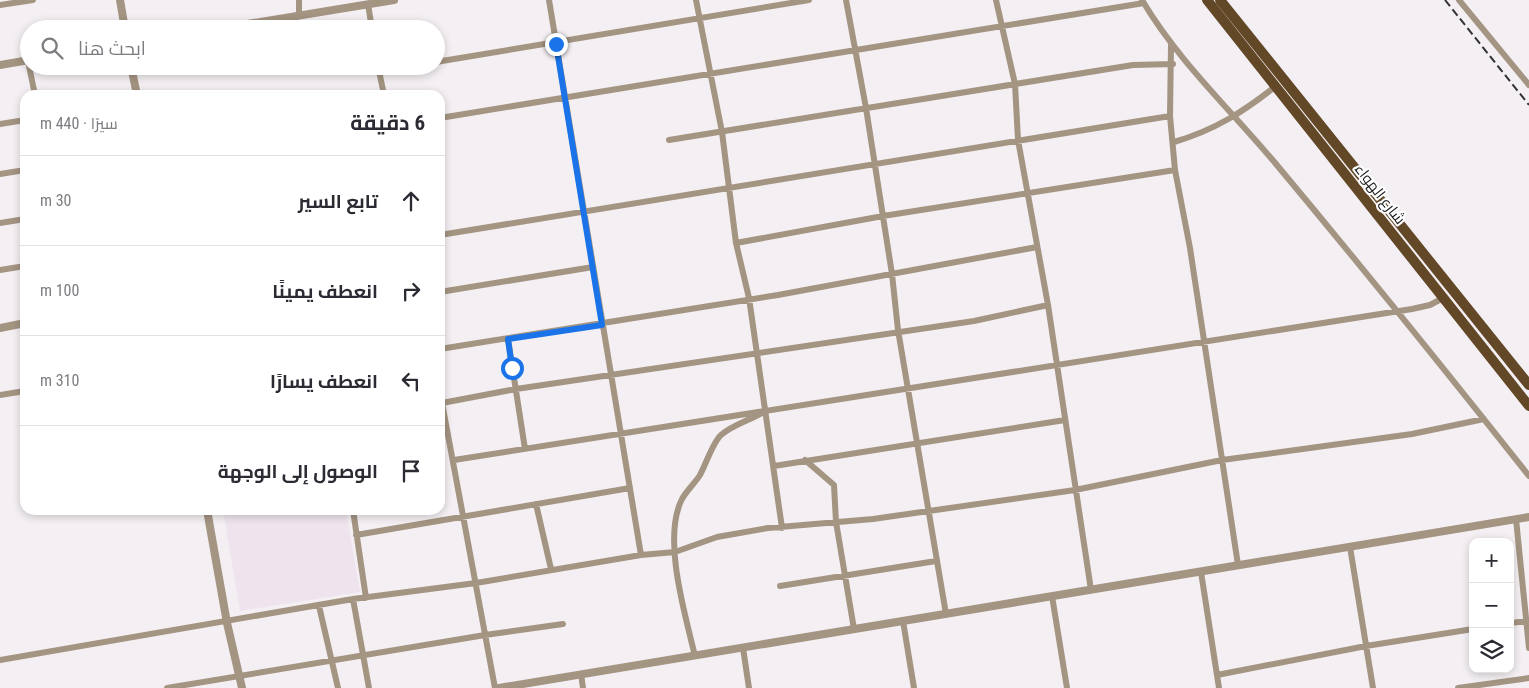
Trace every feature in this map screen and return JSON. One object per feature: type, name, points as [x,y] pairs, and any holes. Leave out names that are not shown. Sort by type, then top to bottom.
[{"type":"main road","name":"شارع الهواء","points":[[1207,0],[1529,406]]},
{"type":"main road","name":"شارع الهواء","points":[[1220,0],[1529,385]]},
{"type":"street","points":[[0,5],[33,0]]},
{"type":"street","points":[[120,0],[123,20]]},
{"type":"street","points":[[299,0],[299,15]]},
{"type":"street","points":[[270,20],[394,0]]},
{"type":"street","points":[[549,0],[641,555]]},
{"type":"street","points":[[696,0],[731,187],[736,243],[749,298],[756,352],[767,411],[782,528]]},
{"type":"street","points":[[445,61],[556,44],[809,0]]},
{"type":"street","points":[[846,0],[866,108],[892,274],[898,330],[946,614]]},
{"type":"street","points":[[996,0],[1015,84],[1018,140],[1058,365],[1074,490],[1091,590]]},
{"type":"street","points":[[1459,0],[1529,85]]},
{"type":"street","points":[[445,117],[565,99],[709,73],[1143,1],[1172,45],[1236,116],[1398,311],[1529,476]]},
{"type":"street","points":[[368,4],[371,20]]},
{"type":"street","points":[[1172,45],[1173,64],[1170,116],[1174,142],[1175,170],[1204,341],[1238,565]]},
{"type":"street","points":[[0,65],[20,63]]},
{"type":"street","points":[[669,140],[1133,65],[1173,64]]},
{"type":"street","points":[[31,75],[34,90]]},
{"type":"street","points":[[133,75],[136,90]]},
{"type":"street","points":[[380,75],[383,90]]},
{"type":"street","points":[[1174,142],[1191,137],[1236,116],[1276,86]]},
{"type":"street","points":[[445,234],[1170,116]]},
{"type":"street","points":[[0,124],[20,121]]},
{"type":"street","points":[[736,243],[883,216],[1028,195],[1175,170]]},
{"type":"street","points":[[0,174],[20,171]]},
{"type":"street","points":[[0,223],[20,220]]},
{"type":"street","points":[[445,348],[602,325],[1036,247]]},
{"type":"street","points":[[0,270],[20,267]]},
{"type":"street","points":[[445,291],[593,267]]},
{"type":"street","points":[[454,460],[1398,311],[1430,305],[1443,298]]},
{"type":"street","points":[[445,402],[611,374],[898,330],[974,321],[1048,305]]},
{"type":"street","points":[[0,328],[20,324]]},
{"type":"street","points":[[508,339],[525,448]]},
{"type":"street","points":[[0,395],[20,392]]},
{"type":"street","points":[[695,656],[681,595],[675,552],[673,533],[678,510],[682,498],[700,476],[721,435],[767,411]]},
{"type":"street","points":[[445,417],[495,688]]},
{"type":"street","points":[[0,660],[227,623],[353,599],[476,583],[641,555],[675,552],[717,537],[928,511],[1074,490],[1222,460],[1412,434],[1484,419]]},
{"type":"street","points":[[774,466],[1065,420]]},
{"type":"street","points":[[805,460],[834,485],[836,522],[854,629]]},
{"type":"street","points":[[356,535],[630,488]]},
{"type":"street","points":[[536,504],[551,570]]},
{"type":"street","points":[[208,515],[227,623],[242,688]]},
{"type":"street","points":[[354,515],[366,598]]},
{"type":"street","points":[[499,688],[1529,517]]},
{"type":"street","points":[[1516,519],[1529,648]]},
{"type":"street","points":[[1350,547],[1373,688]]},
{"type":"street","points":[[780,586],[936,560]]},
{"type":"street","points":[[1201,572],[1220,688]]},
{"type":"street","points":[[1052,596],[1067,688]]},
{"type":"street","points":[[353,599],[369,688]]},
{"type":"street","points":[[319,606],[338,688]]},
{"type":"street","points":[[904,621],[914,688]]},
{"type":"street","points":[[1514,623],[1527,621]]},
{"type":"street","points":[[167,688],[485,635],[563,624]]},
{"type":"street","points":[[1217,676],[1366,646],[1469,630]]},
{"type":"street","points":[[743,648],[749,688]]},
{"type":"street","points":[[581,674],[583,688]]},
{"type":"street","points":[[1458,688],[1529,678]]},
{"type":"shaded area","points":[[224,515],[347,515],[360,592],[240,611]]},
{"type":"railway","points":[[1445,0],[1529,105]]},
{"type":"route","points":[[512,368],[508,339],[602,325],[556,44]]}]
